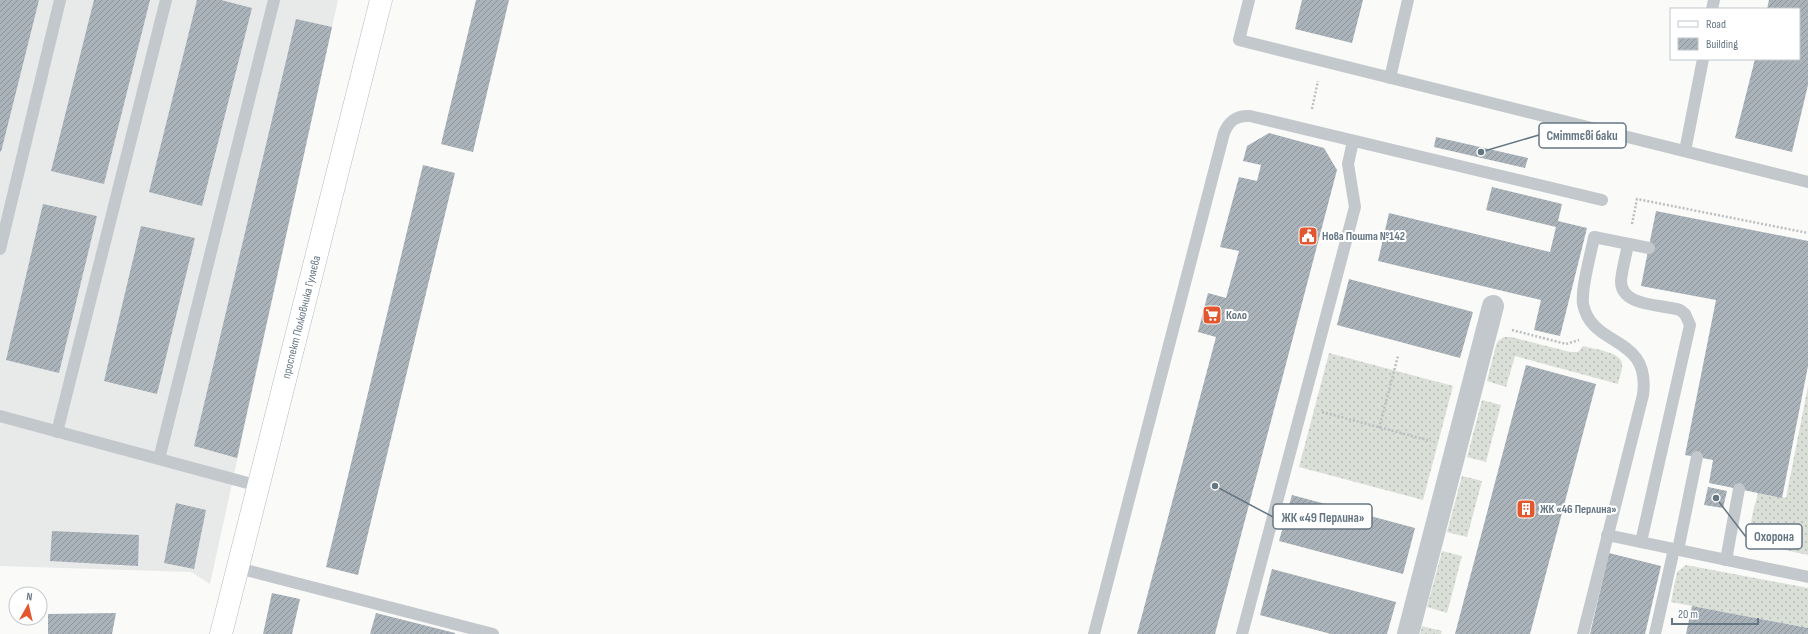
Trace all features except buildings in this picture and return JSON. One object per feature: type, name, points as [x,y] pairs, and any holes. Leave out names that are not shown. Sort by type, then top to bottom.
[{"type":"main road","name":"проспект Полковника Гуляєва","points":[[221,634],[382,0]]},
{"type":"street","points":[[1408,634],[1491,315]]},
{"type":"lane","points":[[0,249],[60,0]]},
{"type":"lane","points":[[57,432],[166,0]]},
{"type":"lane","points":[[159,459],[274,0]]},
{"type":"lane","points":[[1249,0],[1240,40],[1808,182]]},
{"type":"lane","points":[[1390,78],[1408,0]]},
{"type":"lane","points":[[1685,151],[1703,60]]},
{"type":"lane","points":[[1094,634],[1227,127],[1236,117],[1243,115],[1307,129],[1602,200]]},
{"type":"lane","points":[[1242,634],[1355,207],[1348,164],[1354,140]]},
{"type":"lane","points":[[1583,634],[1643,395],[1644,382],[1640,364],[1628,348],[1602,333],[1593,325],[1585,309],[1583,299],[1594,237],[1649,248]]},
{"type":"lane","points":[[1628,244],[1621,279],[1623,291],[1632,300],[1680,310],[1685,314],[1690,325],[1641,542]]},
{"type":"lane","points":[[0,416],[259,486]]},
{"type":"lane","points":[[1655,634],[1697,457]]},
{"type":"lane","points":[[1726,560],[1740,489]]},
{"type":"lane","points":[[1607,535],[1808,577]]},
{"type":"lane","points":[[238,568],[493,634]]},
{"type":"path","points":[[1307,129],[1323,61]]},
{"type":"path","points":[[1628,244],[1637,199],[1808,233]]},
{"type":"path","points":[[1491,315],[1566,344],[1578,341],[1593,325]]},
{"type":"path","points":[[1379,428],[1398,356]]},
{"type":"path","points":[[1302,407],[1456,448]]},
{"type":"shaded area","points":[[0,0],[338,0],[210,584],[191,572],[0,566]]},
{"type":"shaded area","points":[[1504,337],[1511,337],[1570,352],[1578,352],[1583,346],[1612,354],[1621,360],[1622,364],[1618,384],[1515,356],[1506,387],[1487,381],[1496,345],[1498,341]]},
{"type":"shaded area","points":[[1329,353],[1453,386],[1423,500],[1299,467]]},
{"type":"shaded area","points":[[1808,386],[1808,555],[1758,544],[1754,541],[1751,535],[1751,521],[1758,493],[1786,498]]},
{"type":"shaded area","points":[[1482,400],[1501,405],[1486,462],[1467,457]]},
{"type":"shaded area","points":[[1462,476],[1482,481],[1467,537],[1447,532]]},
{"type":"shaded area","points":[[1442,551],[1462,556],[1447,613],[1427,607]]},
{"type":"shaded area","points":[[1686,565],[1808,588],[1808,628],[1671,602],[1677,572]]},
{"type":"shaded area","points":[[1422,626],[1442,631],[1441,634],[1420,634]]},
{"type":"place","name":"Сміттєві баки","points":[[1481,152]]},
{"type":"place","name":"Нова Пошта №142","points":[[1308,236]]},
{"type":"place","name":"Коло","points":[[1212,315]]},
{"type":"place","name":"ЖК «49 Перлина»","points":[[1215,486]]},
{"type":"place","name":"Охорона","points":[[1716,498]]},
{"type":"place","name":"ЖК «46 Перлина»","points":[[1526,509]]}]
